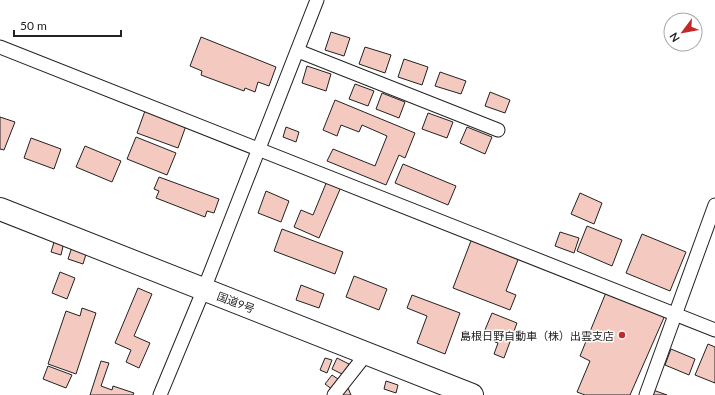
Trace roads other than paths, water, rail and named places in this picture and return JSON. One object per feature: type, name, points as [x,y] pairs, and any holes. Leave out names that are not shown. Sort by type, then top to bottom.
[{"type":"highway","name":"国道9号","points":[[0,209],[472,395]]},
{"type":"street","points":[[160,395],[204,289],[318,0]]},
{"type":"street","points":[[0,47],[715,330]]},
{"type":"street","points":[[298,51],[498,130]]},
{"type":"street","points":[[646,395],[715,205]]},
{"type":"street","points":[[334,395],[367,353]]},
{"type":"place","name":"島根日野自動車（株）出雲支店","points":[[622,335]]}]
